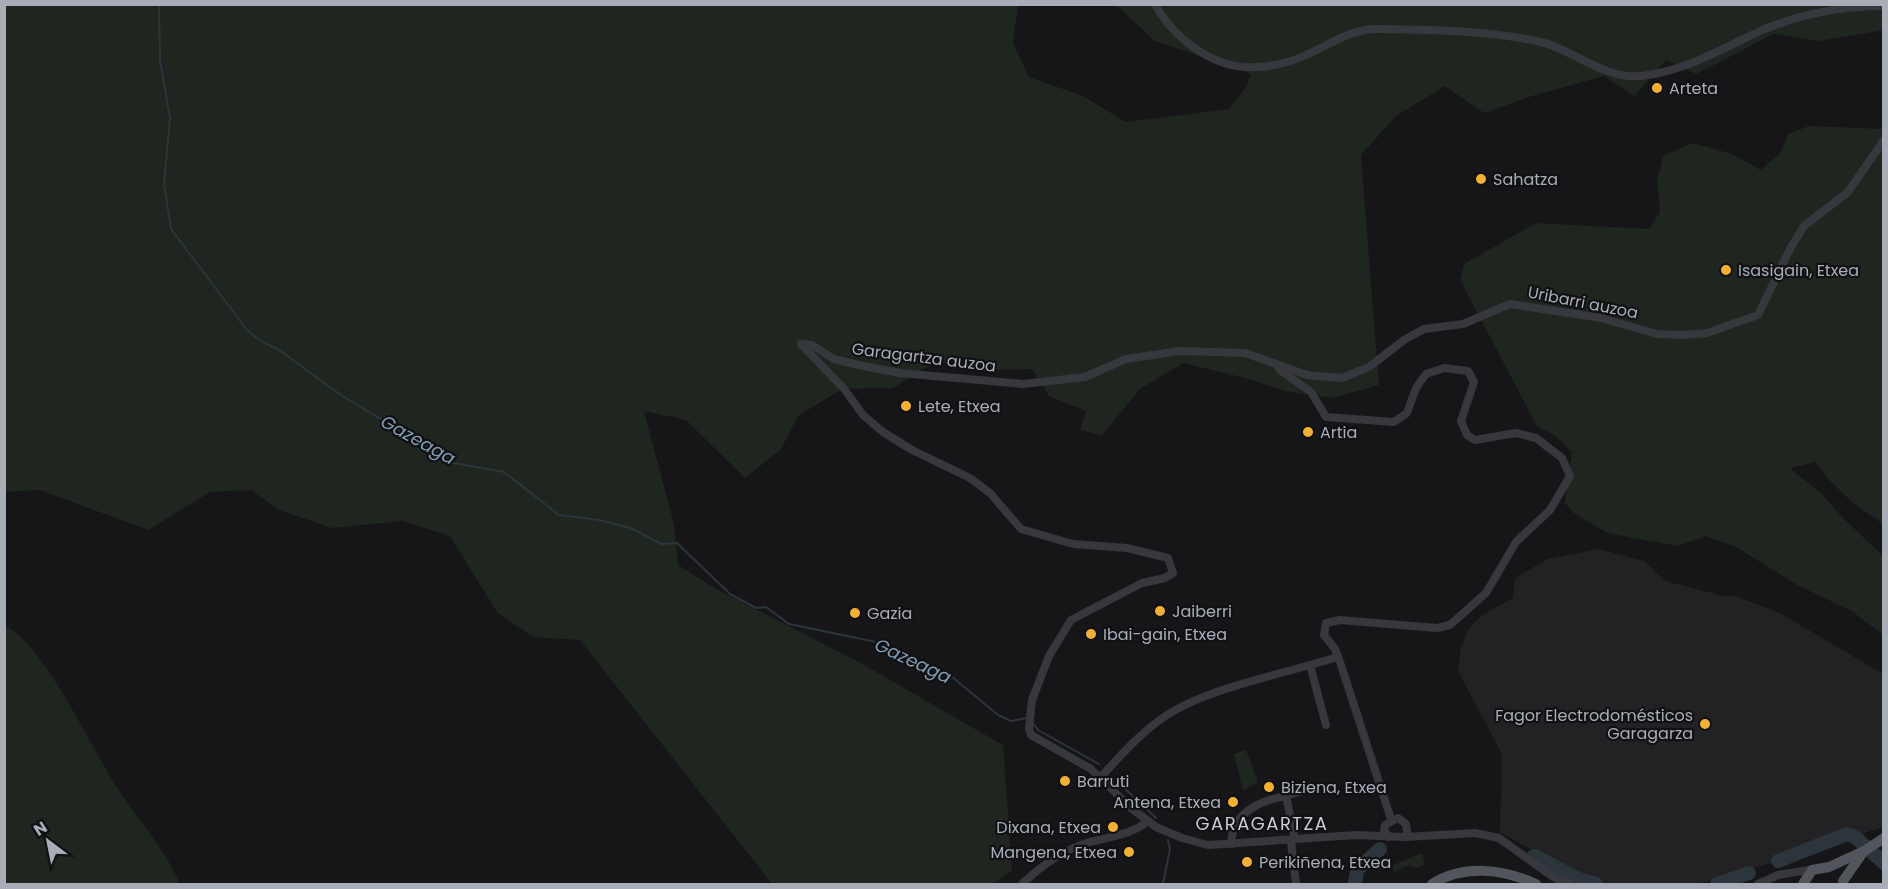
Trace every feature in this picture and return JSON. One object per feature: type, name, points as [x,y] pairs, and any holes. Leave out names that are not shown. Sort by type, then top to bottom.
[{"type":"main road","points":[[1802,885],[1806,876],[1815,869],[1829,867],[1865,851],[1881,840]]},
{"type":"main road","points":[[1829,867],[1835,870],[1843,883],[1865,851]]},
{"type":"main road","points":[[1432,885],[1453,875],[1479,870],[1508,873],[1536,885]]},
{"type":"street","points":[[1155,4],[1181,38],[1196,49],[1227,64],[1251,67],[1286,62],[1306,56],[1344,36],[1375,29],[1465,33],[1538,41],[1576,57],[1597,69],[1639,76],[1697,62],[1762,30],[1815,12],[1843,7],[1884,6]]},
{"type":"street","name":"Uribarri auzoa","points":[[1238,353],[1325,378],[1342,378],[1369,367],[1418,332],[1463,324],[1510,304],[1601,318],[1657,334],[1707,333],[1748,320],[1758,315],[1767,300],[1790,249],[1804,226],[1848,192],[1884,140]]},
{"type":"street","name":"Garagartza auzoa","points":[[1238,353],[1160,353],[1126,359],[1085,377],[1023,384],[874,368],[843,362],[812,345],[801,344],[845,390],[863,415],[883,432],[912,450],[970,477],[990,493],[1021,529],[1073,544],[1135,549],[1168,558],[1173,573],[1165,578],[1142,583],[1071,620],[1049,656],[1032,700],[1029,729],[1031,735],[1052,749],[1068,755],[1100,778],[1148,821],[1182,838],[1208,845],[1388,837]]},
{"type":"street","points":[[1276,364],[1280,370],[1311,392],[1326,417],[1387,422],[1404,417],[1420,380],[1430,371],[1444,368],[1468,371],[1474,382],[1461,421],[1467,435],[1475,440],[1526,434],[1546,444],[1567,465],[1570,476],[1556,502],[1541,520],[1516,542],[1486,593],[1450,625],[1437,628],[1330,620],[1326,622],[1324,635],[1338,657],[1391,819]]},
{"type":"street","points":[[1100,778],[1144,732],[1169,714],[1208,697],[1338,657]]},
{"type":"street","points":[[1310,665],[1326,725]]},
{"type":"street","points":[[1231,844],[1231,830],[1243,815],[1265,802],[1306,790]]},
{"type":"street","points":[[1286,796],[1293,840],[1296,885]]},
{"type":"street","points":[[1405,837],[1407,832],[1404,821],[1400,819],[1391,819],[1384,827],[1388,837],[1405,837],[1475,833],[1499,838],[1553,877],[1570,885]]},
{"type":"street","points":[[1022,885],[1071,849],[1091,841],[1124,834],[1148,821]]},
{"type":"street","points":[[1758,885],[1778,875],[1815,869]]},
{"type":"street","points":[[1788,873],[1802,885]]},
{"type":"shaded area","points":[[1883,4],[1884,30],[1819,41],[1774,34],[1696,74],[1666,60],[1634,96],[1604,76],[1532,96],[1484,113],[1445,86],[1396,116],[1361,155],[1379,385],[1333,398],[1285,391],[1241,377],[1183,363],[1140,389],[1102,435],[1080,430],[1086,411],[1049,396],[1032,369],[995,370],[965,358],[926,367],[893,388],[842,389],[798,416],[781,449],[745,478],[686,420],[644,411],[674,524],[678,565],[716,589],[857,661],[1003,745],[1012,870],[992,884],[772,884],[580,640],[533,637],[497,612],[450,536],[403,521],[332,528],[279,510],[251,490],[210,492],[148,530],[40,490],[5,492],[4,5],[1018,5],[1013,43],[1029,77],[1083,96],[1126,122],[1229,109],[1246,87],[1251,74],[1155,41],[1116,5]]},
{"type":"shaded area","points":[[1809,126],[1883,129],[1883,524],[1852,502],[1828,479],[1816,462],[1790,468],[1822,494],[1842,517],[1883,556],[1883,635],[1852,611],[1799,586],[1736,547],[1706,536],[1677,546],[1607,533],[1574,513],[1565,503],[1572,452],[1557,437],[1537,426],[1460,280],[1464,264],[1536,223],[1649,229],[1660,212],[1657,181],[1663,156],[1693,143],[1732,154],[1761,170],[1781,152],[1788,134]]},
{"type":"shaded area","name":"Fagor Electrodomésticos Garagarza","points":[[1599,549],[1644,561],[1665,581],[1724,596],[1735,596],[1780,613],[1883,674],[1883,827],[1724,878],[1695,884],[1599,882],[1553,862],[1500,832],[1502,754],[1458,671],[1461,648],[1468,630],[1482,615],[1513,598],[1515,578],[1547,559]]},
{"type":"shaded area","points":[[5,625],[21,637],[52,676],[118,789],[159,847],[180,884],[5,884]]},
{"type":"shaded area","points":[[1246,750],[1258,782],[1243,791],[1234,754]]},
{"type":"shaded area","points":[[1422,853],[1425,864],[1417,868],[1409,865],[1394,872],[1391,866]]},
{"type":"waterway","name":"Gazeaga","points":[[159,4],[160,60],[170,118],[164,184],[171,229],[247,330],[259,340],[279,350],[341,395],[453,463],[504,472],[559,515],[599,520],[631,528],[661,544],[677,543],[730,594],[756,608],[766,607],[789,624],[876,642],[899,657],[951,676],[998,715],[1011,721],[1027,718]]},
{"type":"waterway","name":"Gazeaga","points":[[1032,722],[1038,730],[1099,764]]},
{"type":"waterway","name":"Gazeaga","points":[[1119,783],[1156,818]]},
{"type":"waterway","points":[[1778,861],[1847,834],[1855,837],[1884,863]]},
{"type":"waterway","name":"Gazeaga","points":[[1163,884],[1170,849],[1168,840]]},
{"type":"waterway","points":[[1355,884],[1357,870],[1380,849]]},
{"type":"waterway","points":[[1534,856],[1579,879],[1596,884]]},
{"type":"waterway","points":[[1717,884],[1749,873]]},
{"type":"place","name":"Arteta","points":[[1657,88]]},
{"type":"place","name":"Sahatza","points":[[1481,179]]},
{"type":"place","name":"Isasigain, Etxea","points":[[1726,270]]},
{"type":"place","name":"Lete, Etxea","points":[[906,406]]},
{"type":"place","name":"Artia","points":[[1308,432]]},
{"type":"place","name":"Jaiberri","points":[[1160,611]]},
{"type":"place","name":"Gazia","points":[[855,613]]},
{"type":"place","name":"Ibai-gain, Etxea","points":[[1091,634]]},
{"type":"place","name":"Fagor Electrodomésticos Garagarza","points":[[1705,724]]},
{"type":"place","name":"Barruti","points":[[1065,781]]},
{"type":"place","name":"Biziena, Etxea","points":[[1269,787]]},
{"type":"place","name":"Antena, Etxea","points":[[1233,802]]},
{"type":"place","name":"Dixana, Etxea","points":[[1113,827]]},
{"type":"place","name":"Mangena, Etxea","points":[[1129,852]]},
{"type":"place","name":"Perikiñena, Etxea","points":[[1247,862]]},
{"type":"district","name":"GARAGARTZA","points":[[1262,824]]}]
